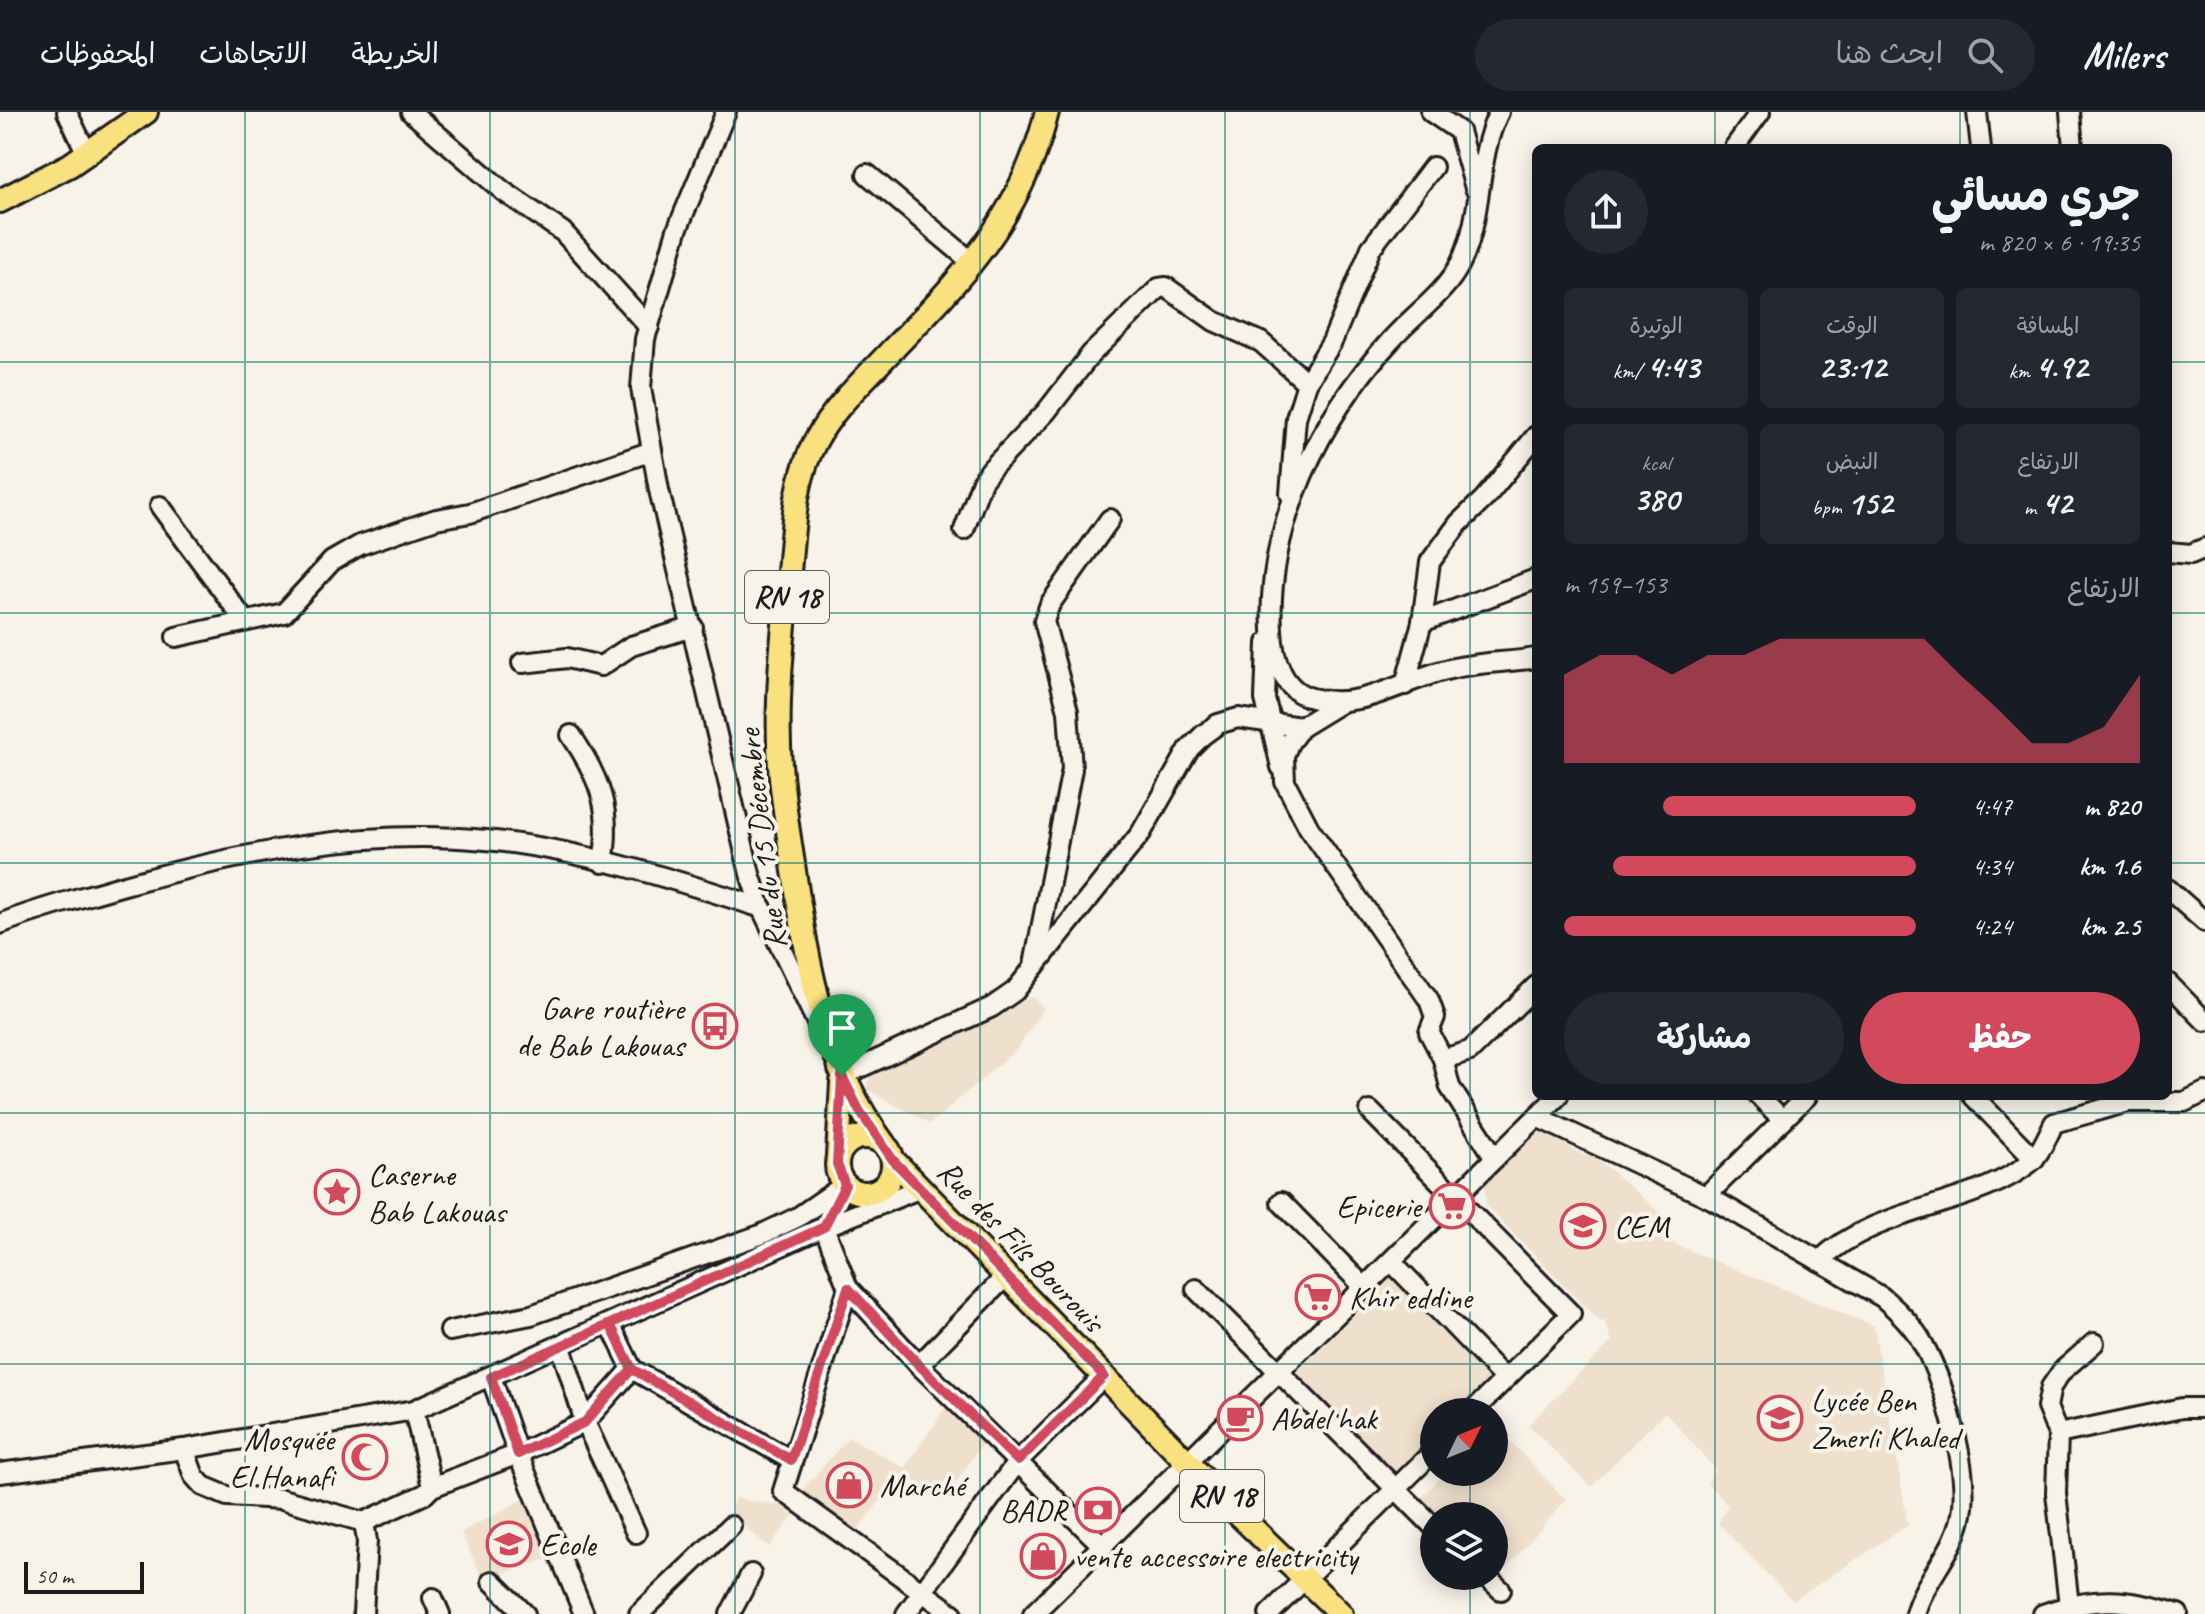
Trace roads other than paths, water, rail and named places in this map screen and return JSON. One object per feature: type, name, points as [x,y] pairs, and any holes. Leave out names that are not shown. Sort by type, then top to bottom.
[{"type":"main road","points":[[0,201],[87,154],[146,112]]},
{"type":"main road","name":"Rue du 15 Décembre","points":[[888,1152],[859,1110],[842,1076],[820,1012],[804,938],[782,795],[779,675],[795,513],[816,440],[833,415],[973,263],[1012,206],[1047,112]]},
{"type":"main road","points":[[838,1157],[849,1142],[858,1138],[876,1139],[888,1152],[891,1177],[879,1190],[861,1193],[845,1185],[838,1172],[838,1157],[842,1076]]},
{"type":"main road","name":"Rue des Fils Bourouis","points":[[888,1152],[1005,1277],[1104,1376]]},
{"type":"main road","name":"RN 18","points":[[1104,1376],[1341,1614]]},
{"type":"street","points":[[67,112],[87,154]]},
{"type":"street","points":[[411,112],[503,191],[563,232],[649,327]]},
{"type":"street","points":[[726,112],[677,230],[649,327],[641,388],[652,451],[750,874],[762,908],[842,1076],[992,1007],[1015,991],[1141,833],[1189,749],[1218,724],[1238,718],[1270,722],[1287,728],[1301,727]]},
{"type":"street","points":[[1431,112],[1459,131],[1477,195]]},
{"type":"street","points":[[1289,506],[1315,452],[1358,378],[1459,267],[1472,234],[1480,171],[1499,112]]},
{"type":"street","points":[[1737,144],[1760,112]]},
{"type":"street","points":[[1977,112],[1981,144]]},
{"type":"street","points":[[2070,112],[2073,144]]},
{"type":"street","points":[[1433,167],[1371,248],[1332,342],[1307,383],[1296,418],[1289,506],[1271,608],[1265,699],[1285,782],[1309,828],[1429,1000],[1435,1017],[1429,1032],[1443,1059],[1450,1087],[1495,1158]]},
{"type":"street","points":[[867,174],[973,263]]},
{"type":"street","points":[[964,530],[982,481],[992,468],[1046,412],[1091,354],[1159,288],[1166,287],[1214,321],[1261,342],[1307,383]]},
{"type":"street","points":[[1405,685],[1422,622],[1430,562],[1440,545],[1532,441]]},
{"type":"street","points":[[176,637],[284,613],[343,552],[436,519],[470,513],[652,451]]},
{"type":"street","points":[[160,506],[245,621]]},
{"type":"street","points":[[1034,965],[1072,769],[1068,711],[1044,621],[1050,604],[1110,519]]},
{"type":"street","points":[[2172,552],[2191,554],[2205,548]]},
{"type":"street","points":[[1422,622],[1532,581]]},
{"type":"street","points":[[1271,608],[1273,644],[1282,676],[1295,692],[1311,698],[1361,700],[1467,665],[1532,658]]},
{"type":"street","points":[[522,663],[567,658],[601,666],[631,646],[693,627]]},
{"type":"street","points":[[1285,782],[1284,756],[1301,727],[1344,700]]},
{"type":"street","points":[[571,735],[593,769],[607,813],[609,828],[603,863]]},
{"type":"street","points":[[0,924],[80,898],[245,853],[353,841],[484,840],[540,847],[692,885],[762,908]]},
{"type":"street","points":[[2172,893],[2205,922]]},
{"type":"street","points":[[2172,987],[2205,1021]]},
{"type":"street","points":[[1443,1059],[1470,1051],[1532,990]]},
{"type":"street","points":[[2145,1100],[2184,1102],[2205,1092]]},
{"type":"street","points":[[1033,1614],[1280,1374],[1554,1100]]},
{"type":"street","points":[[1763,1100],[1783,1120]]},
{"type":"street","points":[[1706,1196],[1803,1100]]},
{"type":"street","points":[[1977,1100],[2034,1159]]},
{"type":"street","points":[[1819,1261],[1838,1243],[1905,1213],[2005,1178],[2034,1159],[2054,1123],[2122,1100]]},
{"type":"street","points":[[1370,1111],[1571,1314],[1486,1398]]},
{"type":"street","points":[[1537,1117],[1706,1196],[1882,1297],[1902,1313],[1920,1338],[1935,1371],[1955,1440],[1963,1492],[1962,1516],[1915,1614]]},
{"type":"street","points":[[845,1185],[824,1227],[848,1288],[919,1365],[1104,1547]]},
{"type":"street","points":[[450,1331],[531,1315],[760,1235],[798,1217],[845,1185]]},
{"type":"street","points":[[0,1473],[184,1449],[414,1410],[824,1227],[921,1188]]},
{"type":"street","points":[[1281,1202],[1366,1289]]},
{"type":"street","points":[[1392,1262],[1505,1379]]},
{"type":"street","points":[[919,1365],[1005,1277]]},
{"type":"street","points":[[848,1288],[783,1491],[953,1614]]},
{"type":"street","points":[[1196,1289],[1420,1513]]},
{"type":"street","points":[[610,1324],[632,1369],[791,1460]]},
{"type":"street","points":[[2069,1605],[2056,1493],[2058,1434],[2047,1407],[2051,1387],[2062,1371],[2094,1343]]},
{"type":"street","points":[[561,1347],[585,1422],[636,1533]]},
{"type":"street","points":[[184,1449],[194,1476],[203,1486],[227,1496],[282,1499],[364,1522],[425,1494],[432,1487],[518,1454],[585,1422],[632,1369]]},
{"type":"street","points":[[906,1614],[1018,1461],[1104,1376]]},
{"type":"street","points":[[491,1377],[518,1454],[584,1614]]},
{"type":"street","points":[[2058,1434],[2182,1408],[2205,1408]]},
{"type":"street","points":[[414,1410],[432,1487]]},
{"type":"street","points":[[1269,1614],[1420,1465]]},
{"type":"street","points":[[363,1614],[367,1541],[364,1522]]},
{"type":"street","points":[[639,1614],[731,1526]]},
{"type":"street","points":[[734,1613],[751,1574]]},
{"type":"street","points":[[492,1581],[525,1614]]},
{"type":"street","points":[[2043,1614],[2069,1605],[2135,1600],[2178,1614]]},
{"type":"place","name":"Gare routière de Bab Lakouas","points":[[715,1026]]},
{"type":"place","name":"Caserne Bab Lakouas","points":[[337,1192]]},
{"type":"place","name":"Epicerie","points":[[1452,1206]]},
{"type":"place","name":"CEM","points":[[1583,1226]]},
{"type":"place","name":"Khir eddine","points":[[1318,1297]]},
{"type":"place","name":"Abdel hak","points":[[1240,1418]]},
{"type":"place","name":"Lycée Ben Zmerli Khaled","points":[[1780,1418]]},
{"type":"place","name":"Mosquée El Hanafi","points":[[365,1457]]},
{"type":"place","name":"Marché","points":[[849,1485]]},
{"type":"place","name":"BADR","points":[[1098,1510]]},
{"type":"place","name":"Ecole","points":[[509,1544]]},
{"type":"place","name":"vente accessoire electricity","points":[[1043,1556]]}]
